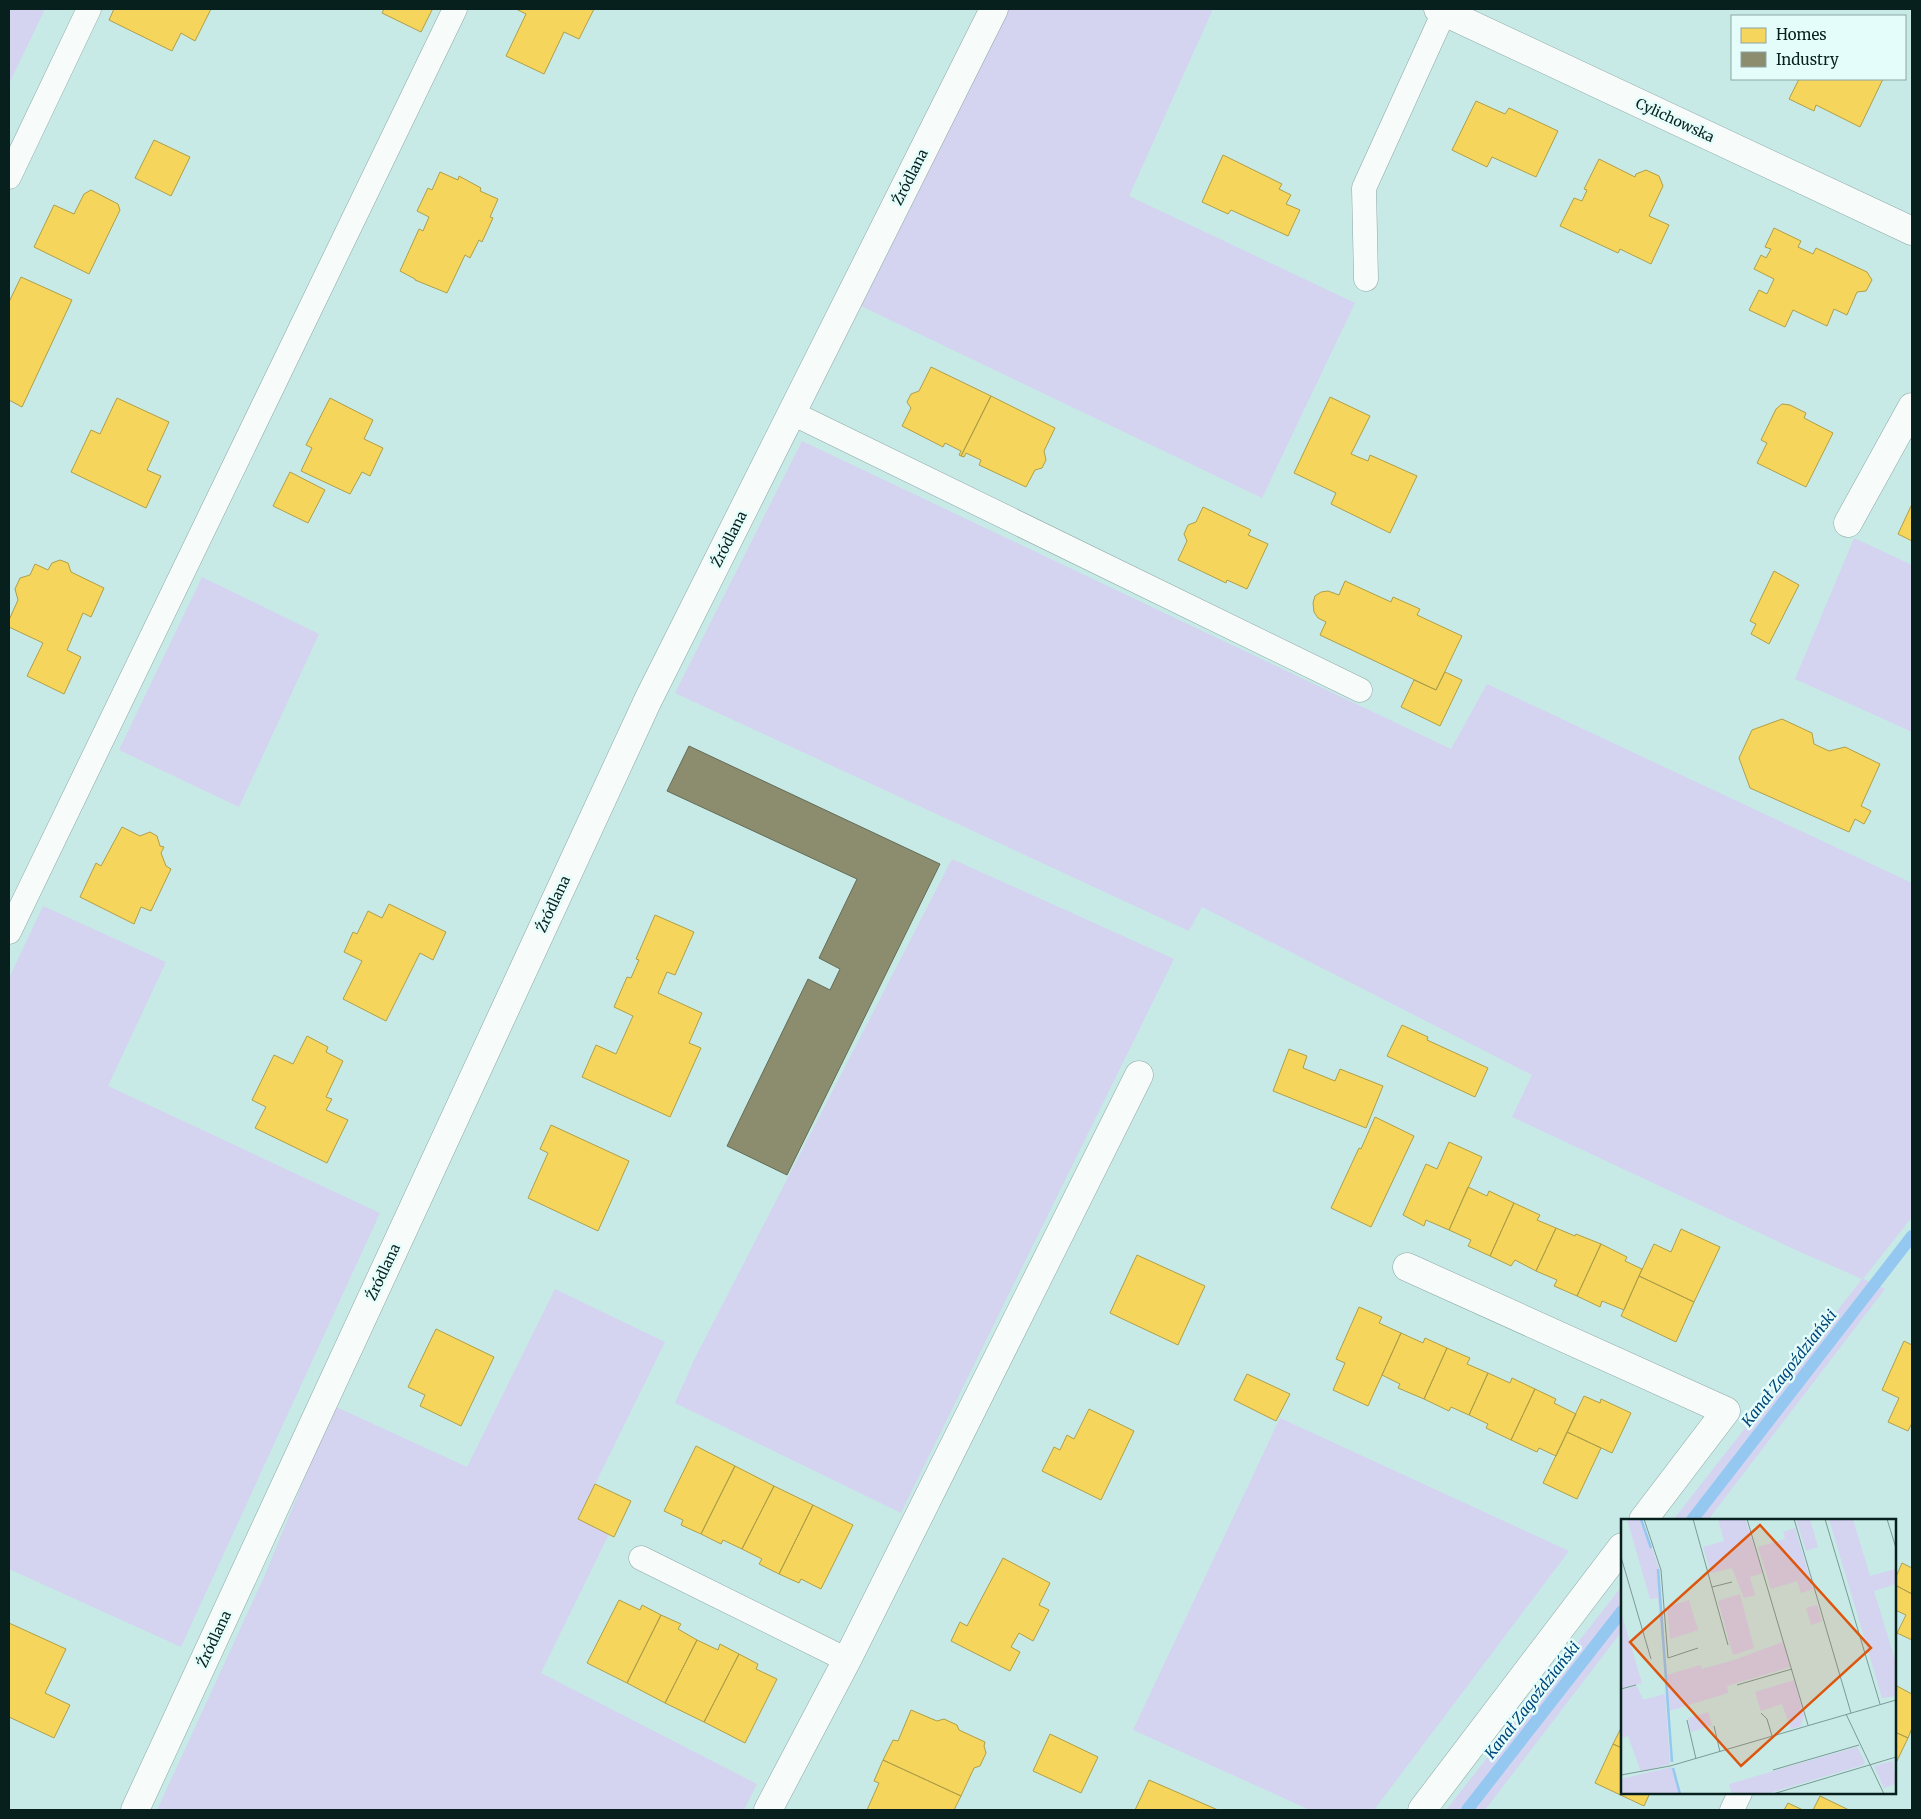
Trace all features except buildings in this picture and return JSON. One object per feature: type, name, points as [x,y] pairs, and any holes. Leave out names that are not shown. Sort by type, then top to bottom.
[{"type":"street","name":"Źródlana","points":[[135,1810],[648,700],[994,9]]},
{"type":"street","name":"Cylichowska","points":[[1441,10],[1912,231]]},
{"type":"street","points":[[1848,523],[1912,407]]},
{"type":"street","points":[[768,1810],[847,1660],[1139,1075]]},
{"type":"street","points":[[1407,1267],[1726,1411],[1644,1519]]},
{"type":"street","points":[[1422,1810],[1621,1548]]},
{"type":"lane","points":[[9,177],[89,9]]},
{"type":"lane","points":[[9,932],[455,9]]},
{"type":"lane","points":[[1366,279],[1364,188],[1441,10]]},
{"type":"lane","points":[[792,413],[1360,690]]},
{"type":"lane","points":[[641,1558],[847,1660]]},
{"type":"lane","points":[[1732,1810],[1740,1794]]},
{"type":"shaded area","points":[[9,9],[45,9],[9,84]]},
{"type":"shaded area","points":[[1006,9],[1213,9],[1129,196],[1355,303],[1262,498],[859,305]]},
{"type":"shaded area","points":[[802,441],[1451,749],[1487,684],[1912,883],[1912,1217],[1863,1279],[1885,1289],[1709,1519],[1674,1519],[1862,1279],[1512,1117],[1532,1075],[1202,907],[1189,931],[675,693]]},
{"type":"shaded area","points":[[1854,538],[1912,565],[1912,732],[1795,679]]},
{"type":"shaded area","points":[[202,577],[319,634],[239,807],[119,750]]},
{"type":"shaded area","points":[[952,859],[1174,959],[901,1513],[675,1403],[695,1358]]},
{"type":"shaded area","points":[[43,906],[166,962],[108,1086],[380,1213],[181,1647],[9,1569],[9,978]]},
{"type":"shaded area","points":[[555,1289],[665,1342],[578,1519],[609,1534],[541,1673],[757,1784],[744,1810],[157,1810],[264,1577],[334,1406],[467,1467]]},
{"type":"shaded area","points":[[1280,1418],[1569,1551],[1374,1810],[1310,1810],[1133,1730]]},
{"type":"shaded area","points":[[1621,1587],[1621,1632],[1485,1810],[1446,1810]]},
{"type":"waterway","name":"Kanał Zagoździański","points":[[1693,1519],[1912,1236]]},
{"type":"waterway","name":"Kanał Zagoździański","points":[[1467,1810],[1621,1612]]}]
